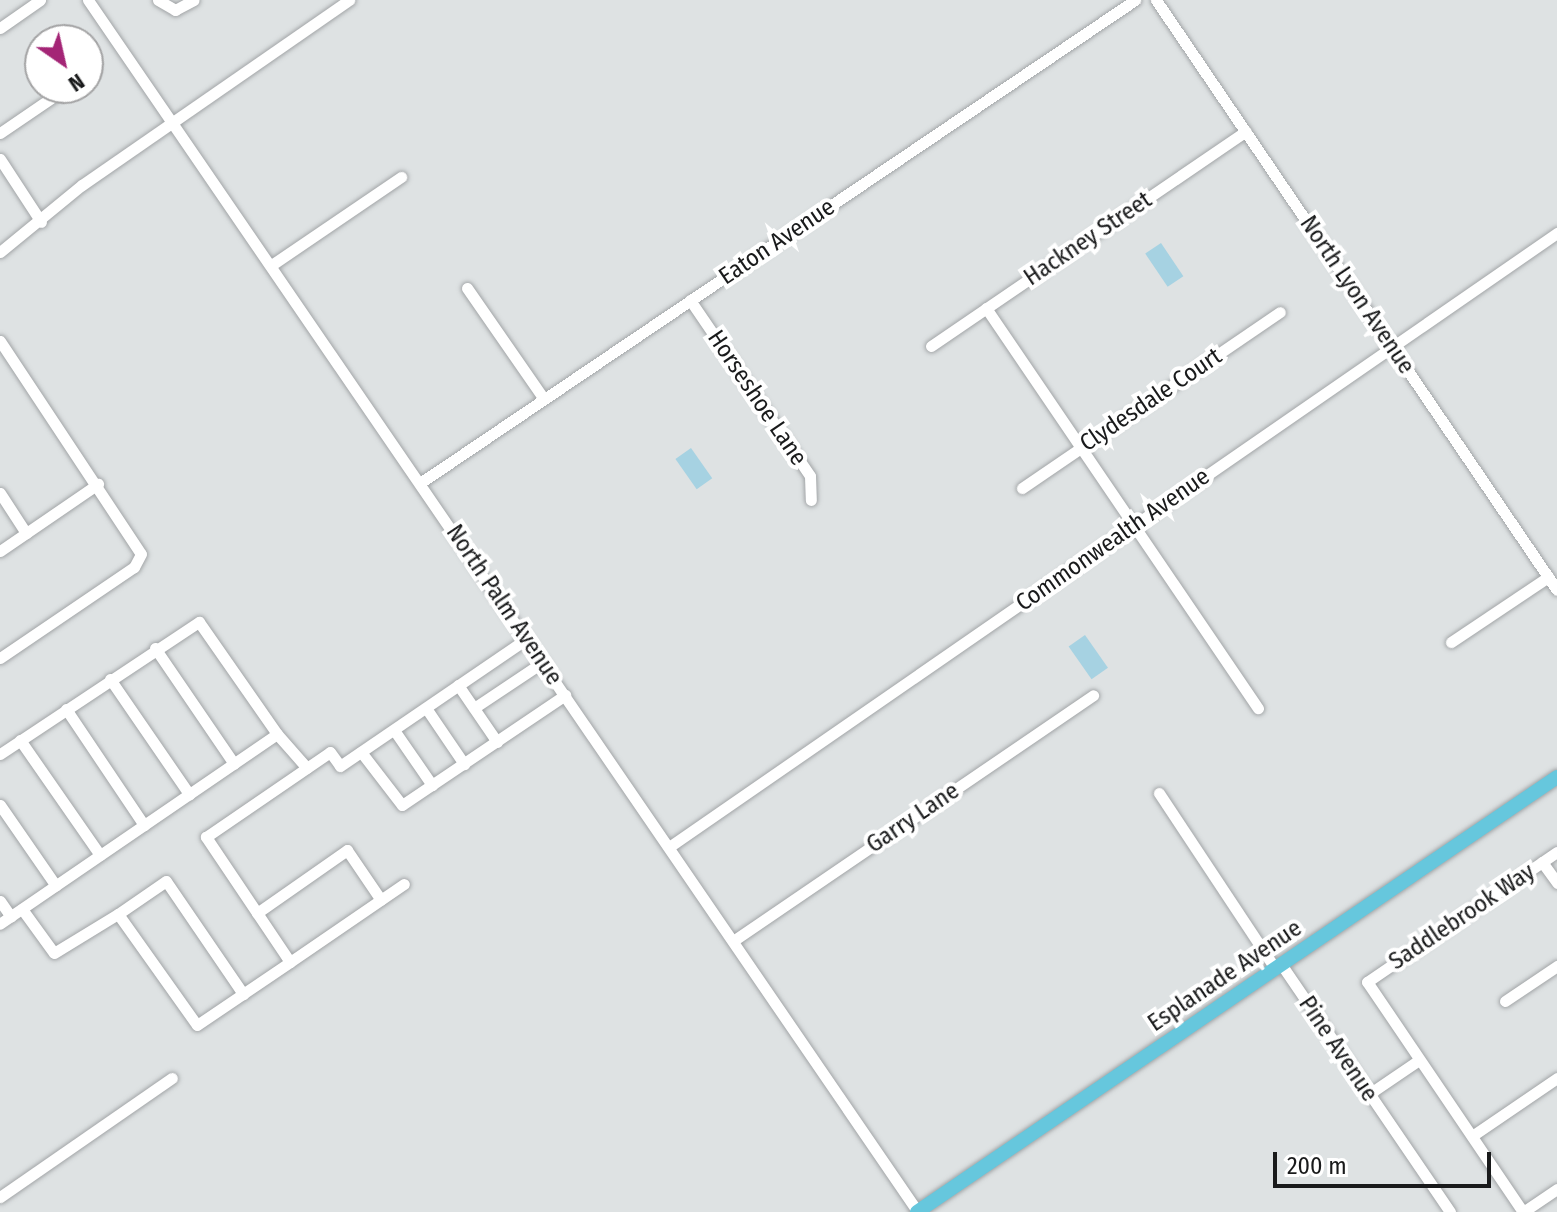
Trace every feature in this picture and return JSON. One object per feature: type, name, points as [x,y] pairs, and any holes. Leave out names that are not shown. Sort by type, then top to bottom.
[{"type":"main road","name":"Esplanade Avenue","points":[[917,1212],[1557,777]]},
{"type":"street","points":[[0,28],[40,0]]},
{"type":"street","name":"North Palm Avenue","points":[[88,0],[273,264],[917,1212]]},
{"type":"street","points":[[158,0],[175,10],[194,0]]},
{"type":"street","points":[[0,252],[172,121],[349,0]]},
{"type":"street","name":"Eaton Avenue","points":[[420,483],[1135,0]]},
{"type":"street","name":"North Lyon Avenue","points":[[1156,0],[1557,590]]},
{"type":"street","points":[[0,133],[43,104]]},
{"type":"street","name":"Hackney Street","points":[[931,346],[1246,131]]},
{"type":"street","points":[[0,159],[41,222]]},
{"type":"street","points":[[273,264],[401,177]]},
{"type":"street","name":"Commonwealth Avenue","points":[[669,847],[1557,233]]},
{"type":"street","points":[[467,288],[544,399]]},
{"type":"street","name":"Horseshoe Lane","points":[[690,300],[810,476],[811,500]]},
{"type":"street","points":[[986,308],[1258,708]]},
{"type":"street","name":"Clydesdale Court","points":[[1022,488],[1280,312]]},
{"type":"street","points":[[0,341],[98,484],[141,554],[134,567],[0,658]]},
{"type":"street","points":[[0,551],[98,484]]},
{"type":"street","points":[[0,493],[26,533]]},
{"type":"street","points":[[1451,642],[1548,577]]},
{"type":"street","points":[[0,754],[155,648],[199,622],[277,734],[307,768]]},
{"type":"street","points":[[290,962],[206,837],[330,752],[340,766],[526,639]]},
{"type":"street","points":[[155,648],[234,764]]},
{"type":"street","points":[[474,708],[543,662]]},
{"type":"street","points":[[110,679],[189,794]]},
{"type":"street","points":[[458,685],[497,742]]},
{"type":"street","points":[[361,752],[398,804],[432,785],[565,695]]},
{"type":"street","name":"Garry Lane","points":[[733,941],[1093,695]]},
{"type":"street","points":[[426,708],[464,764]]},
{"type":"street","points":[[66,709],[144,825]]},
{"type":"street","points":[[394,730],[432,785]]},
{"type":"street","points":[[0,924],[277,734]]},
{"type":"street","points":[[20,740],[100,855]]},
{"type":"street","name":"Pine Avenue","points":[[1159,793],[1450,1212]]},
{"type":"street","points":[[0,805],[56,886]]},
{"type":"street","points":[[257,913],[347,850],[381,900]]},
{"type":"street","name":"Saddlebrook Way","points":[[1419,1060],[1367,982],[1557,852]]},
{"type":"street","points":[[1542,862],[1557,883]]},
{"type":"street","points":[[22,909],[54,953],[166,881],[243,994]]},
{"type":"street","points":[[118,914],[191,1023],[243,994],[404,884]]},
{"type":"street","points":[[0,901],[11,917]]},
{"type":"street","points":[[1505,1001],[1557,966]]},
{"type":"street","points":[[1369,1094],[1419,1060],[1523,1212],[1557,1189]]},
{"type":"street","points":[[0,1197],[172,1078]]},
{"type":"street","points":[[1472,1136],[1557,1078]]},
{"type":"shaded area","points":[[1161,243],[1183,276],[1168,287],[1145,254]]},
{"type":"shaded area","points":[[691,448],[712,478],[697,489],[675,459]]},
{"type":"shaded area","points":[[1085,635],[1108,668],[1092,679],[1069,646]]}]
